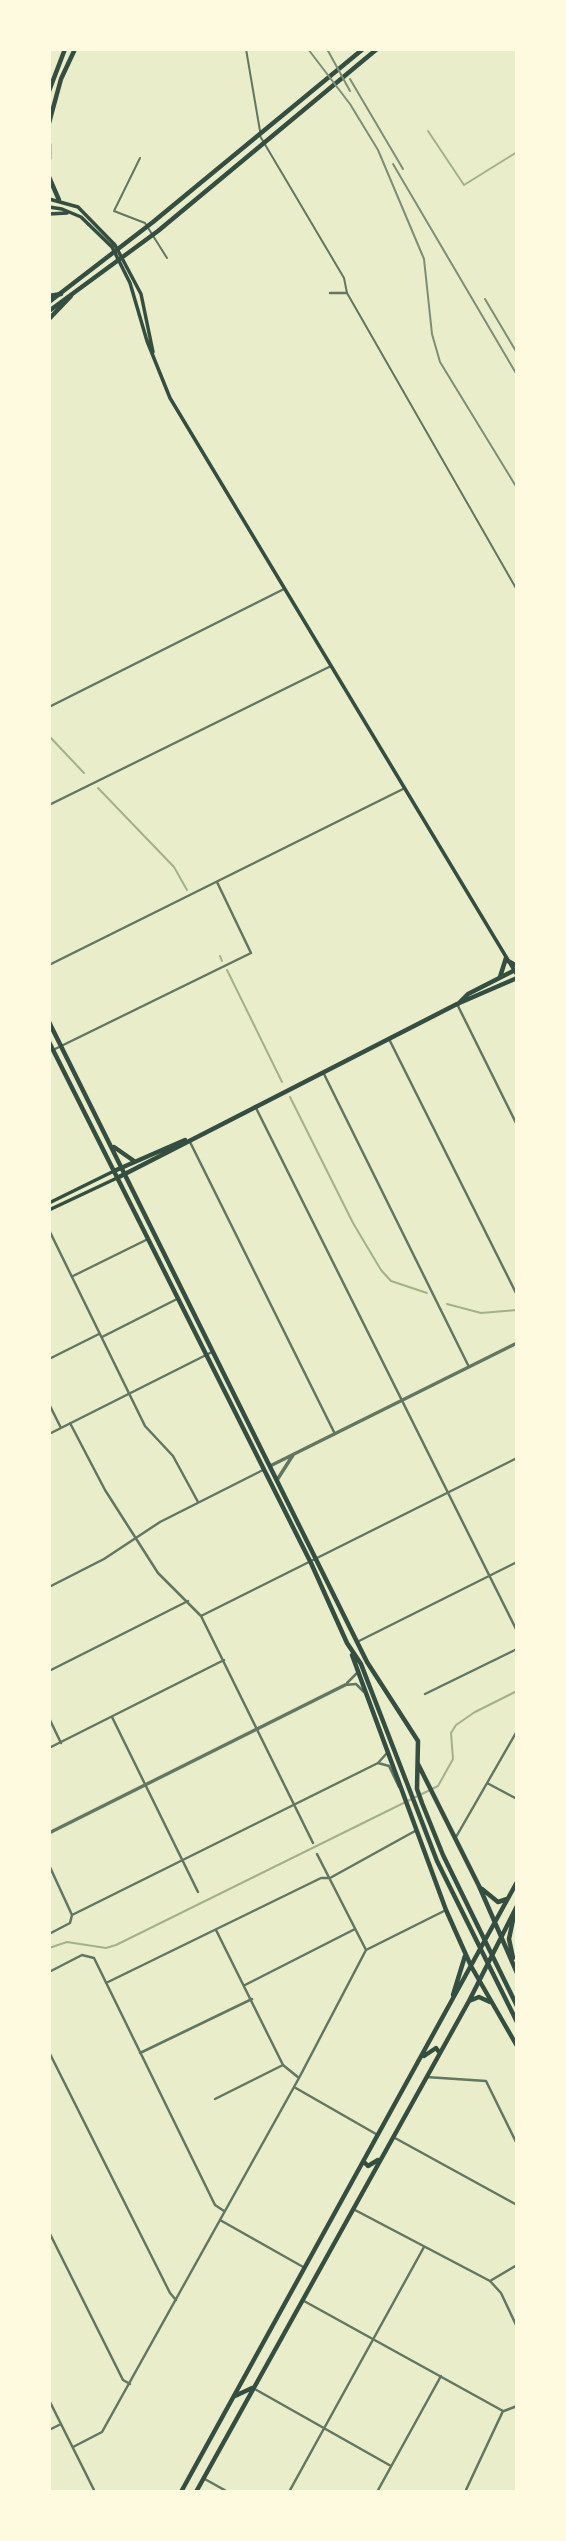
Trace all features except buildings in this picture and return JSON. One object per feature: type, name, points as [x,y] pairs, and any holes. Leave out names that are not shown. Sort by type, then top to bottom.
[{"type":"main road","points":[[49,91],[65,49]]},
{"type":"main road","points":[[49,123],[61,79],[75,49]]},
{"type":"main road","points":[[49,302],[111,256],[363,49]]},
{"type":"main road","points":[[49,311],[158,231],[377,49]]},
{"type":"main road","points":[[49,144],[49,159]]},
{"type":"main road","points":[[49,177],[59,200]]},
{"type":"main road","points":[[49,199],[78,207],[115,245],[141,294],[153,358]]},
{"type":"main road","points":[[49,207],[73,213],[91,225],[112,247],[130,283],[153,358],[170,398],[516,972]]},
{"type":"main road","points":[[49,214],[73,213]]},
{"type":"main road","points":[[49,296],[61,294]]},
{"type":"main road","points":[[49,319],[71,296]]},
{"type":"main road","points":[[500,978],[507,960]]},
{"type":"main road","points":[[457,1004],[468,995],[516,972]]},
{"type":"main road","points":[[49,1210],[117,1178],[516,972]]},
{"type":"main road","points":[[50,1025],[277,1480],[314,1560],[379,1723],[415,1831],[446,1910],[471,1966],[517,2046]]},
{"type":"main road","points":[[49,1042],[263,1470],[385,1692],[418,1741],[417,1789],[422,1803],[443,1855],[517,2006]]},
{"type":"main road","points":[[49,1203],[122,1166],[189,1139]]},
{"type":"main road","points":[[111,1144],[134,1161]]},
{"type":"main road","points":[[263,1470],[270,1466]]},
{"type":"main road","points":[[347,1643],[360,1664],[445,1878],[517,2022]]},
{"type":"main road","points":[[418,1763],[516,1967]]},
{"type":"main road","points":[[181,2492],[517,1882]]},
{"type":"main road","points":[[479,1886],[498,1902],[508,1899]]},
{"type":"main road","points":[[195,2492],[468,2001],[516,1907]]},
{"type":"main road","points":[[516,1907],[509,1939],[516,1967]]},
{"type":"main road","points":[[450,2006],[464,1964],[464,1951]]},
{"type":"main road","points":[[468,2001],[479,1997],[491,2002]]},
{"type":"main road","points":[[421,2059],[434,2049],[439,2052]]},
{"type":"main road","points":[[364,2162],[368,2166],[379,2160]]},
{"type":"main road","points":[[356,2176],[363,2172],[369,2178]]},
{"type":"main road","points":[[320,2242],[330,2247]]},
{"type":"main road","points":[[235,2396],[253,2388]]},
{"type":"main road","points":[[207,2445],[217,2441],[221,2444]]},
{"type":"street","points":[[330,293],[346,293]]},
{"type":"street","points":[[49,707],[284,589]]},
{"type":"street","points":[[49,805],[331,666]]},
{"type":"street","points":[[49,965],[405,788]]},
{"type":"street","points":[[53,1050],[251,953],[217,882]]},
{"type":"street","points":[[457,1004],[517,1125]]},
{"type":"street","points":[[388,1039],[517,1295]]},
{"type":"street","points":[[323,1072],[469,1367]]},
{"type":"street","points":[[255,1106],[517,1631]]},
{"type":"street","points":[[189,1139],[335,1434]]},
{"type":"street","points":[[49,1230],[145,1426],[173,1456],[198,1503]]},
{"type":"street","points":[[73,1276],[148,1239]]},
{"type":"street","points":[[49,1359],[184,1295]]},
{"type":"street","points":[[270,1466],[517,1343]]},
{"type":"street","points":[[49,1434],[213,1352]]},
{"type":"street","points":[[49,1404],[61,1428]]},
{"type":"street","points":[[71,1423],[92,1468],[158,1573],[201,1616],[313,1843]]},
{"type":"street","points":[[277,1480],[294,1454]]},
{"type":"street","points":[[201,1616],[517,1458]]},
{"type":"street","points":[[49,1587],[104,1559],[135,1538],[198,1503],[263,1470]]},
{"type":"street","points":[[357,1642],[517,1562]]},
{"type":"street","points":[[49,1671],[188,1601]]},
{"type":"street","points":[[425,1694],[517,1649]]},
{"type":"street","points":[[49,1748],[224,1660]]},
{"type":"street","points":[[49,1833],[345,1685],[359,1671]]},
{"type":"street","points":[[345,1685],[359,1685],[379,1723]]},
{"type":"street","points":[[112,1717],[198,1892]]},
{"type":"street","points":[[49,1718],[61,1743]]},
{"type":"street","points":[[456,1838],[517,1731]]},
{"type":"street","points":[[72,1914],[378,1763],[389,1751]]},
{"type":"street","points":[[378,1763],[389,1766],[402,1794]]},
{"type":"street","points":[[487,1783],[517,1799]]},
{"type":"street","points":[[106,1983],[321,1878],[330,1878],[409,1837],[415,1831]]},
{"type":"street","points":[[317,1853],[366,1950]]},
{"type":"street","points":[[49,1865],[72,1914],[70,1923],[49,1934]]},
{"type":"street","points":[[73,2447],[102,2432],[299,2078],[366,1950],[446,1910]]},
{"type":"street","points":[[245,1985],[355,1929]]},
{"type":"street","points":[[216,1930],[283,2064],[299,2078]]},
{"type":"street","points":[[49,1972],[82,1955],[94,1958],[215,2205],[224,2211]]},
{"type":"street","points":[[140,2053],[252,1999]]},
{"type":"street","points":[[49,2052],[170,2293],[176,2300]]},
{"type":"street","points":[[215,2099],[283,2064]]},
{"type":"street","points":[[425,2076],[486,2081],[517,2144]]},
{"type":"street","points":[[294,2087],[378,2135]]},
{"type":"street","points":[[392,2136],[517,2205]]},
{"type":"street","points":[[352,2208],[490,2281],[501,2294],[517,2327]]},
{"type":"street","points":[[220,2220],[305,2269]]},
{"type":"street","points":[[49,2231],[123,2380],[130,2384]]},
{"type":"street","points":[[289,2492],[424,2247]]},
{"type":"street","points":[[490,2281],[517,2265]]},
{"type":"street","points":[[302,2300],[503,2411]]},
{"type":"street","points":[[377,2492],[442,2376]]},
{"type":"street","points":[[253,2388],[391,2466]]},
{"type":"street","points":[[49,2400],[95,2492]]},
{"type":"street","points":[[465,2492],[503,2411],[517,2406]]},
{"type":"street","points":[[49,2430],[61,2424]]},
{"type":"street","points":[[203,2478],[228,2492]]},
{"type":"lane","points":[[246,49],[261,140],[344,278],[346,293],[517,590]]},
{"type":"lane","points":[[141,158],[114,211],[145,223],[167,258]]},
{"type":"waterway","points":[[428,131],[464,185],[517,152]]},
{"type":"waterway","points":[[49,736],[84,773]]},
{"type":"waterway","points":[[98,788],[174,867],[187,890]]},
{"type":"waterway","points":[[220,956],[222,961]]},
{"type":"waterway","points":[[227,970],[282,1082]]},
{"type":"waterway","points":[[290,1097],[353,1223],[381,1270],[391,1281],[427,1293]]},
{"type":"waterway","points":[[447,1304],[481,1313],[517,1310]]},
{"type":"waterway","points":[[49,1948],[67,1942],[106,1948],[116,1945],[438,1786],[453,1759],[451,1733],[456,1725],[475,1712],[517,1691]]},
{"type":"railway","points":[[308,49],[350,104],[378,150],[424,259],[432,334],[440,362],[517,488]]},
{"type":"railway","points":[[327,49],[350,91]]},
{"type":"railway","points":[[350,79],[403,169]]},
{"type":"railway","points":[[393,164],[517,375]]},
{"type":"railway","points":[[485,299],[517,353]]}]
